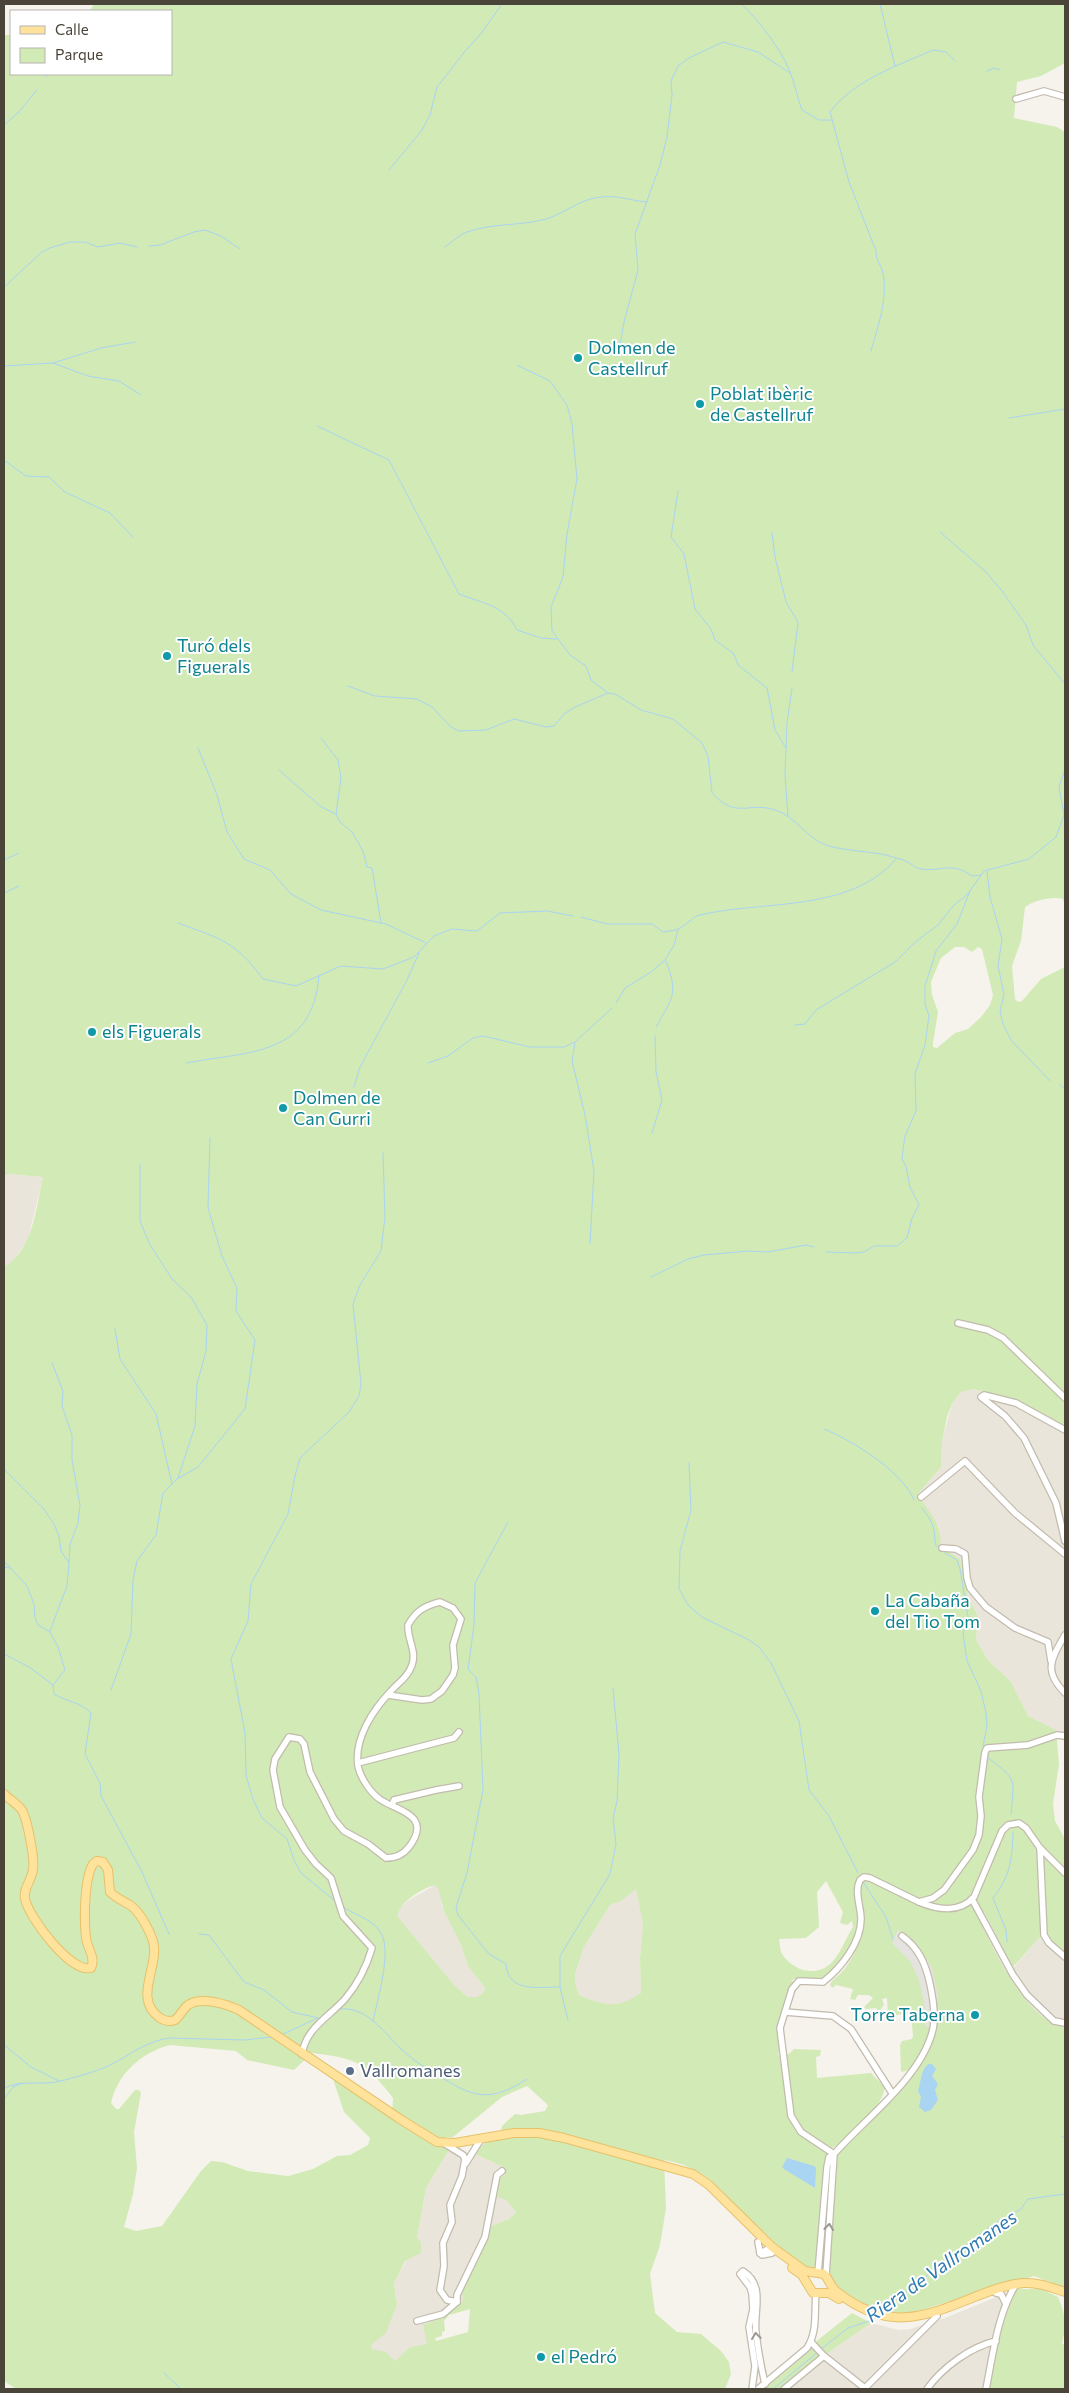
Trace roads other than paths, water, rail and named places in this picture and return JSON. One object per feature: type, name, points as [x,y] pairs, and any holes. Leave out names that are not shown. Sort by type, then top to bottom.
[{"type":"main road","points":[[4,1794],[21,1809],[25,1818],[34,1868],[24,1892],[26,1901],[50,1941],[67,1957],[85,1969],[91,1968],[93,1965],[85,1932],[88,1879],[93,1864],[100,1861],[108,1870],[110,1892],[136,1910],[152,1941],[152,1965],[147,1989],[149,2003],[156,2014],[165,2020],[172,2022],[186,2007],[197,2001],[233,2007],[426,2136],[445,2143],[464,2145],[481,2139],[526,2132],[564,2138],[686,2171],[699,2177],[715,2191],[767,2251],[821,2276],[838,2293],[866,2312]]},
{"type":"main road","points":[[715,2191],[758,2242],[767,2251],[796,2271],[807,2282],[810,2290],[832,2294],[879,2318],[900,2323],[935,2314],[1005,2286],[1016,2284],[1031,2283],[1065,2292]]},
{"type":"main road","points":[[807,2282],[821,2276]]},
{"type":"main road","points":[[819,2293],[821,2276]]},
{"type":"main road","points":[[935,2314],[946,2313],[1016,2284]]},
{"type":"street","points":[[1016,99],[1044,90],[1065,97]]},
{"type":"street","points":[[958,1323],[988,1330],[1003,1338],[1065,1398]]},
{"type":"street","points":[[1065,1430],[1016,1403],[984,1395],[981,1397],[1005,1416],[1024,1438],[1056,1503],[1065,1541]]},
{"type":"street","points":[[921,1498],[965,1461],[1015,1513],[1065,1554]]},
{"type":"street","points":[[942,1548],[956,1548],[965,1554],[967,1578],[970,1588],[986,1607],[1015,1628],[1048,1642],[1052,1661]]},
{"type":"street","points":[[302,2054],[307,2037],[317,2024],[346,1998],[362,1972],[372,1948],[343,1916],[331,1878],[305,1850],[280,1807],[273,1770],[275,1759],[289,1737],[300,1739],[304,1744],[310,1772],[334,1819],[344,1831],[368,1844],[386,1858],[394,1858],[404,1852],[411,1844],[415,1831],[414,1821],[408,1812],[380,1799],[371,1790],[360,1772],[358,1763],[362,1738],[368,1720],[388,1695],[403,1680],[412,1666],[414,1652],[408,1625],[414,1615],[420,1609],[440,1602],[453,1608],[460,1619],[453,1644],[455,1668],[453,1675],[442,1691],[431,1699],[422,1700],[388,1695]]},
{"type":"street","points":[[1065,1635],[1052,1661],[1050,1674],[1056,1684],[1065,1692]]},
{"type":"street","points":[[358,1763],[454,1738],[459,1732]]},
{"type":"street","points":[[920,1902],[933,1898],[944,1890],[973,1850],[979,1835],[981,1816],[979,1797],[987,1748],[1028,1745],[1057,1735],[1065,1736]]},
{"type":"street","points":[[392,1805],[394,1800],[459,1786]]},
{"type":"street","points":[[834,2154],[801,2132],[791,2116],[780,2046],[780,2028],[796,1983],[823,1982],[835,1972],[859,1935],[861,1919],[858,1892],[860,1880],[870,1878],[931,1907],[950,1909],[969,1903],[1002,1832],[1008,1825],[1018,1823],[1026,1828],[1040,1848],[1065,1873]]},
{"type":"street","points":[[1040,1848],[1044,1935],[1049,1943],[1065,1957]]},
{"type":"street","points":[[972,1900],[1013,1976],[1027,1995],[1054,2021],[1065,2023]]},
{"type":"street","points":[[821,2276],[834,2154],[914,2069],[933,2032],[933,1996],[925,1964],[910,1942],[902,1936]]},
{"type":"street","points":[[785,2012],[833,2016],[851,2029],[892,2094]]},
{"type":"street","points":[[457,2302],[447,2300],[440,2290],[444,2266],[443,2243],[452,2222],[450,2205],[464,2167],[481,2139]]},
{"type":"street","points":[[445,2143],[464,2155],[465,2159]]},
{"type":"street","points":[[464,2145],[469,2150],[474,2148]]},
{"type":"street","points":[[464,2145],[464,2167]]},
{"type":"street","points":[[417,2321],[443,2314],[457,2302],[457,2295],[485,2237],[497,2175],[502,2172]]},
{"type":"street","points":[[752,2389],[755,2358],[749,2327],[753,2301],[750,2286],[740,2274],[743,2271],[751,2279],[758,2297],[755,2331],[763,2374],[761,2386]]},
{"type":"street","points":[[986,2389],[1006,2304],[1016,2284]]},
{"type":"street","points":[[761,2386],[807,2348],[811,2342],[815,2329],[819,2293]]},
{"type":"street","points":[[996,2293],[1001,2294],[1006,2304]]},
{"type":"street","points":[[811,2342],[824,2356],[866,2389],[935,2314]]},
{"type":"street","points":[[926,2389],[958,2360],[985,2344],[996,2341]]},
{"type":"street","points":[[784,2389],[824,2356]]},
{"type":"street","points":[[763,2374],[773,2376]]},
{"type":"street","points":[[753,2382],[761,2386]]},
{"type":"water","points":[[929,2064],[932,2064],[936,2069],[932,2076],[938,2084],[935,2090],[938,2100],[931,2110],[925,2112],[919,2107],[921,2097],[918,2091],[923,2072]]},
{"type":"water","points":[[787,2158],[816,2168],[815,2188],[782,2167]]},
{"type":"waterway","points":[[389,170],[422,130],[430,115],[437,87],[480,35],[502,4]]},
{"type":"waterway","points":[[742,4],[762,27],[781,54],[792,77],[802,110],[819,120],[832,120]]},
{"type":"waterway","points":[[880,4],[895,66]]},
{"type":"waterway","points":[[619,351],[624,322],[638,270],[635,234],[660,165],[667,137],[672,95],[671,81],[678,66],[689,58],[723,42],[758,52],[790,73]]},
{"type":"waterway","points":[[871,351],[883,303],[883,273],[849,182],[830,112],[851,91],[877,75],[933,50],[946,52],[955,61]]},
{"type":"waterway","points":[[987,71],[994,68],[1000,70]]},
{"type":"waterway","points":[[4,125],[19,112],[37,90]]},
{"type":"waterway","points":[[445,247],[467,232],[486,227],[546,219],[594,198],[614,197],[647,202]]},
{"type":"waterway","points":[[149,246],[160,245],[194,232],[205,230],[221,236],[240,249]]},
{"type":"waterway","points":[[4,287],[42,252],[50,248],[70,242],[85,242],[98,247],[120,243],[137,247]]},
{"type":"waterway","points":[[53,363],[101,348],[135,342]]},
{"type":"waterway","points":[[4,366],[53,363],[88,376],[119,381],[141,395]]},
{"type":"waterway","points":[[517,365],[550,381],[567,405],[572,424],[577,479],[567,534],[563,577],[551,607],[552,631],[570,655],[586,666],[591,680],[608,693]]},
{"type":"waterway","points":[[1009,418],[1065,409]]},
{"type":"waterway","points":[[317,426],[389,460],[459,594],[500,610],[517,630],[541,638],[557,639]]},
{"type":"waterway","points":[[4,460],[26,476],[49,477],[65,492],[110,513],[133,537]]},
{"type":"waterway","points":[[678,491],[671,537],[684,554],[695,609],[711,629],[715,640],[734,654],[738,665],[767,688],[775,730],[786,748]]},
{"type":"waterway","points":[[940,532],[986,572],[1002,591],[1026,625],[1033,645],[1065,684]]},
{"type":"waterway","points":[[772,533],[775,557],[786,602],[798,622],[792,672]]},
{"type":"waterway","points":[[348,686],[375,696],[417,699],[432,707],[451,727],[459,731],[486,730],[514,719],[546,727],[554,726],[564,714],[575,707],[608,693],[615,694],[641,710],[673,719],[702,743],[708,756],[712,793],[729,806],[775,810],[789,817],[814,839],[829,846],[886,855],[906,861],[921,869],[952,868],[972,876],[981,875]]},
{"type":"waterway","points":[[788,816],[785,775],[787,723],[792,688]]},
{"type":"waterway","points":[[321,738],[338,760],[341,778],[336,814],[340,822],[352,832],[363,851],[367,867],[372,868],[381,923]]},
{"type":"waterway","points":[[198,748],[217,795],[227,832],[244,859],[270,870],[291,894],[321,910],[386,924],[426,943]]},
{"type":"waterway","points":[[795,1025],[805,1024],[816,1010],[895,962],[914,943],[938,925],[953,906],[967,895],[984,871],[1029,859],[1056,837],[1064,815],[1059,787],[1065,769]]},
{"type":"waterway","points":[[279,770],[320,806],[335,814]]},
{"type":"waterway","points":[[4,860],[19,853]]},
{"type":"waterway","points":[[581,917],[607,924],[652,924],[663,932],[673,931],[700,915],[804,902],[855,888],[877,876],[896,859]]},
{"type":"waterway","points":[[987,871],[990,897],[1002,939],[998,966],[1004,995],[1000,1011],[1003,1024],[1011,1040],[1050,1081]]},
{"type":"waterway","points":[[4,893],[19,886]]},
{"type":"waterway","points":[[826,1252],[864,1252],[874,1246],[897,1246],[907,1238],[912,1218],[919,1205],[910,1187],[906,1166],[902,1159],[905,1136],[916,1111],[915,1074],[925,1045],[929,1016],[925,1004],[925,986],[936,951],[957,924],[970,891]]},
{"type":"waterway","points":[[178,923],[226,943],[244,956],[263,979],[296,986],[341,966],[383,969],[414,957],[434,936],[452,929],[477,931],[500,913],[547,911],[573,916]]},
{"type":"waterway","points":[[616,1003],[625,988],[651,972],[665,960],[674,945],[678,930]]},
{"type":"waterway","points":[[354,1087],[360,1067],[407,980],[419,953]]},
{"type":"waterway","points":[[656,1027],[672,996],[672,982],[666,961]]},
{"type":"waterway","points":[[186,1063],[254,1052],[274,1045],[291,1036],[305,1022],[314,1002],[319,975]]},
{"type":"waterway","points":[[428,1063],[448,1056],[473,1038],[483,1036],[530,1047],[564,1047],[575,1042],[612,1008]]},
{"type":"waterway","points":[[652,1133],[662,1100],[656,1072],[655,1036]]},
{"type":"waterway","points":[[575,1043],[572,1061],[585,1115],[594,1171],[590,1244]]},
{"type":"waterway","points":[[1060,1085],[1065,1089]]},
{"type":"waterway","points":[[111,1690],[131,1634],[133,1580],[137,1561],[156,1535],[163,1493],[177,1479],[198,1467],[245,1409],[255,1340],[236,1311],[237,1288],[222,1256],[208,1208],[210,1138]]},
{"type":"waterway","points":[[335,1901],[301,1873],[294,1860],[287,1839],[262,1818],[253,1799],[246,1775],[245,1733],[231,1659],[248,1621],[251,1584],[288,1514],[300,1458],[349,1412],[359,1396],[361,1384],[353,1304],[360,1285],[381,1251],[385,1217],[383,1153]]},
{"type":"waterway","points":[[140,1164],[140,1221],[149,1243],[172,1279],[191,1297],[207,1325],[206,1351],[197,1384],[195,1426],[178,1478]]},
{"type":"waterway","points":[[651,1277],[688,1259],[704,1255],[748,1251],[768,1252],[806,1245],[814,1247]]},
{"type":"waterway","points":[[115,1329],[120,1359],[156,1414],[172,1484]]},
{"type":"waterway","points":[[52,1363],[63,1391],[62,1406],[72,1435],[72,1460],[80,1505],[78,1523],[70,1544],[69,1563]]},
{"type":"waterway","points":[[824,1429],[849,1441],[888,1468],[908,1489],[914,1500]]},
{"type":"waterway","points":[[689,1463],[691,1510],[680,1551],[679,1589],[688,1605],[702,1617],[749,1640],[759,1647],[771,1663],[799,1721],[809,1790],[829,1816],[858,1873]]},
{"type":"waterway","points":[[4,1469],[43,1508],[54,1524],[59,1536],[61,1551],[69,1563],[67,1586],[50,1631]]},
{"type":"waterway","points":[[922,1508],[930,1519],[937,1547]]},
{"type":"waterway","points":[[508,1522],[475,1583],[474,1625],[468,1669],[476,1677],[479,1694],[483,1790],[467,1873],[456,1907],[458,1915],[489,1954],[506,1964],[512,1980],[526,1986],[560,1987]]},
{"type":"waterway","points":[[945,1553],[957,1560],[960,1569],[968,1617],[963,1634],[967,1661],[981,1691],[986,1713],[987,1726],[983,1746]]},
{"type":"waterway","points":[[4,1561],[27,1586],[34,1604],[35,1618],[38,1625],[50,1632],[58,1647],[65,1670],[53,1685],[54,1694],[87,1709],[91,1713],[85,1754],[100,1783],[101,1796],[142,1872],[169,1934]]},
{"type":"waterway","points":[[4,1567],[10,1568]]},
{"type":"waterway","points":[[4,1654],[29,1667],[53,1685]]},
{"type":"waterway","points":[[568,2020],[560,1987],[560,1956],[610,1874],[616,1844],[613,1818],[617,1801],[619,1754],[613,1688]]},
{"type":"waterway","points":[[987,1757],[1012,1780],[1011,1814]]},
{"type":"waterway","points":[[1007,1942],[1006,1930],[993,1898],[1007,1875],[1012,1852],[1013,1833]]},
{"type":"waterway","points":[[863,1882],[886,1917],[893,1939]]},
{"type":"waterway","points":[[342,1906],[371,1922],[379,1930],[383,1938],[385,1961],[373,2022]]},
{"type":"waterway","points":[[199,1934],[209,1935],[244,1982],[264,1990],[292,2012],[318,2018]]},
{"type":"waterway","points":[[340,2009],[358,2012],[374,2021],[413,2059],[460,2088],[481,2094],[491,2094],[502,2092],[527,2079]]},
{"type":"waterway","points":[[283,2034],[318,2018]]},
{"type":"waterway","points":[[4,2088],[25,2083],[61,2081],[89,2073],[110,2065],[148,2044],[162,2039],[244,2040],[272,2037]]},
{"type":"waterway","points":[[4,2045],[31,2067],[59,2081]]},
{"type":"waterway","points":[[4,2099],[13,2087],[22,2083]]},
{"type":"waterway","points":[[1061,2136],[1065,2138]]},
{"type":"waterway","name":"Riera de Vallromanes","points":[[881,2311],[991,2226],[1021,2209],[1028,2199],[1065,2194]]},
{"type":"waterway","name":"Riera de Vallromanes","points":[[821,2349],[848,2328],[869,2321],[874,2317]]},
{"type":"waterway","name":"Riera de Vallromanes","points":[[773,2389],[818,2352]]},
{"type":"waterway","points":[[164,2373],[181,2389]]},
{"type":"place","name":"Dolmen de Castellruf","points":[[578,358]]},
{"type":"place","name":"Poblat ibèric de Castellruf","points":[[700,404]]},
{"type":"place","name":"Turó dels Figuerals","points":[[167,656]]},
{"type":"place","name":"els Figuerals","points":[[92,1032]]},
{"type":"place","name":"Dolmen de Can Gurri","points":[[283,1108]]},
{"type":"place","name":"La Cabaña del Tio Tom","points":[[875,1611]]},
{"type":"place","name":"Torre Taberna","points":[[975,2015]]},
{"type":"place","name":"Vallromanes","points":[[350,2071]]},
{"type":"place","name":"el Pedró","points":[[541,2357]]}]
